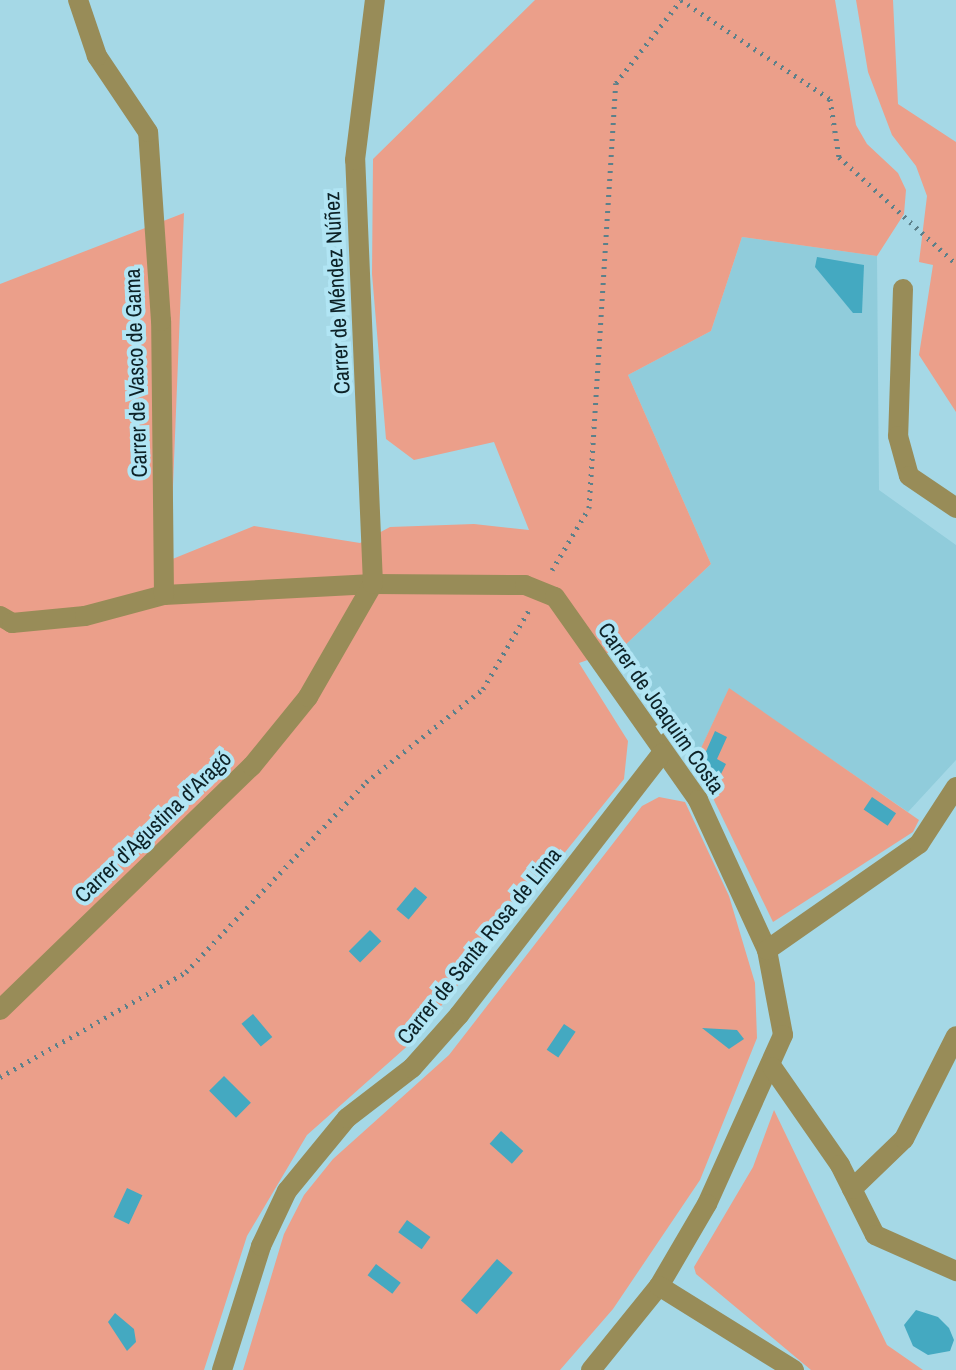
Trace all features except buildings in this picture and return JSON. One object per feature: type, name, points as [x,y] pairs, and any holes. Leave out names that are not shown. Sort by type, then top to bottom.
[{"type":"street","name":"Carrer de Vasco de Gama","points":[[78,0],[97,56],[148,132],[161,321],[164,595]]},
{"type":"street","name":"Carrer de Méndez Núñez","points":[[373,584],[355,160],[375,0]]},
{"type":"street","points":[[903,289],[898,436],[909,476],[956,508]]},
{"type":"street","points":[[0,616],[12,623],[85,616],[164,595],[373,584],[525,585],[540,591]]},
{"type":"street","name":"Carrer d'Agustina d'Aragó","points":[[0,1010],[252,766],[308,697],[373,584]]},
{"type":"street","name":"Carrer de Joaquim Costa","points":[[540,591],[555,597],[698,800],[767,950],[783,1035],[772,1067],[707,1204],[659,1286],[591,1370]]},
{"type":"street","name":"Carrer de Santa Rosa de Lima","points":[[222,1370],[261,1246],[295,1181],[347,1118],[412,1068],[459,1015],[662,753]]},
{"type":"street","points":[[767,950],[919,844],[956,787]]},
{"type":"street","points":[[852,1189],[904,1139],[956,1036]]},
{"type":"street","points":[[772,1067],[852,1189],[875,1235],[956,1271]]},
{"type":"street","points":[[659,1286],[794,1370]]},
{"type":"path","points":[[0,1077],[186,972],[366,782],[483,689],[589,508],[616,83],[681,0],[830,99],[839,157],[956,264]]},
{"type":"shaded area","points":[[535,0],[835,0],[856,125],[867,144],[898,173],[906,190],[904,214],[877,256],[742,237],[711,331],[628,375],[711,564],[622,648],[579,663],[628,741],[624,779],[412,1042],[307,1135],[247,1236],[204,1370],[0,1370],[0,284],[184,213],[170,560],[254,526],[360,543],[390,527],[474,524],[529,530],[494,442],[414,460],[386,439],[372,274],[373,159]]},
{"type":"shaded area","points":[[856,0],[893,0],[898,104],[956,142],[956,412],[919,355],[933,265],[919,262],[927,196],[916,166],[892,135],[868,72]]},
{"type":"shaded area","points":[[742,237],[877,256],[879,490],[956,545],[956,760],[908,812],[729,689],[695,761],[681,726],[668,722],[622,648],[711,564],[628,375],[711,331]]},
{"type":"shaded area","points":[[817,257],[864,265],[862,313],[853,313],[815,267]]},
{"type":"shaded area","points":[[729,688],[919,820],[913,832],[773,922],[695,761]]},
{"type":"shaded area","points":[[715,731],[727,737],[717,759],[726,764],[721,774],[700,765]]},
{"type":"shaded area","points":[[659,797],[685,802],[729,896],[755,983],[757,1038],[700,1180],[613,1309],[560,1370],[243,1370],[284,1234],[304,1195],[333,1159],[449,1055],[642,806]]},
{"type":"shaded area","points":[[872,797],[896,813],[888,826],[864,809]]},
{"type":"shaded area","points":[[415,887],[427,897],[409,919],[396,909]]},
{"type":"shaded area","points":[[370,930],[381,941],[360,963],[349,951]]},
{"type":"shaded area","points":[[253,1014],[272,1037],[261,1047],[242,1024]]},
{"type":"shaded area","points":[[564,1024],[576,1032],[558,1058],[547,1050]]},
{"type":"shaded area","points":[[702,1028],[737,1030],[744,1039],[729,1049]]},
{"type":"shaded area","points":[[224,1076],[251,1103],[236,1118],[209,1091]]},
{"type":"shaded area","points":[[774,1110],[887,1345],[923,1370],[811,1370],[696,1274],[694,1267],[753,1167]]},
{"type":"shaded area","points":[[501,1131],[523,1151],[512,1164],[490,1144]]},
{"type":"shaded area","points":[[127,1188],[142,1195],[129,1224],[113,1217]]},
{"type":"shaded area","points":[[407,1220],[430,1237],[422,1249],[398,1232]]},
{"type":"shaded area","points":[[497,1259],[513,1273],[477,1314],[461,1301]]},
{"type":"shaded area","points":[[376,1264],[401,1283],[392,1294],[368,1275]]},
{"type":"shaded area","points":[[916,1310],[938,1317],[949,1328],[954,1340],[950,1351],[928,1355],[913,1346],[904,1325]]},
{"type":"shaded area","points":[[115,1313],[134,1329],[136,1342],[127,1351],[108,1322]]}]
